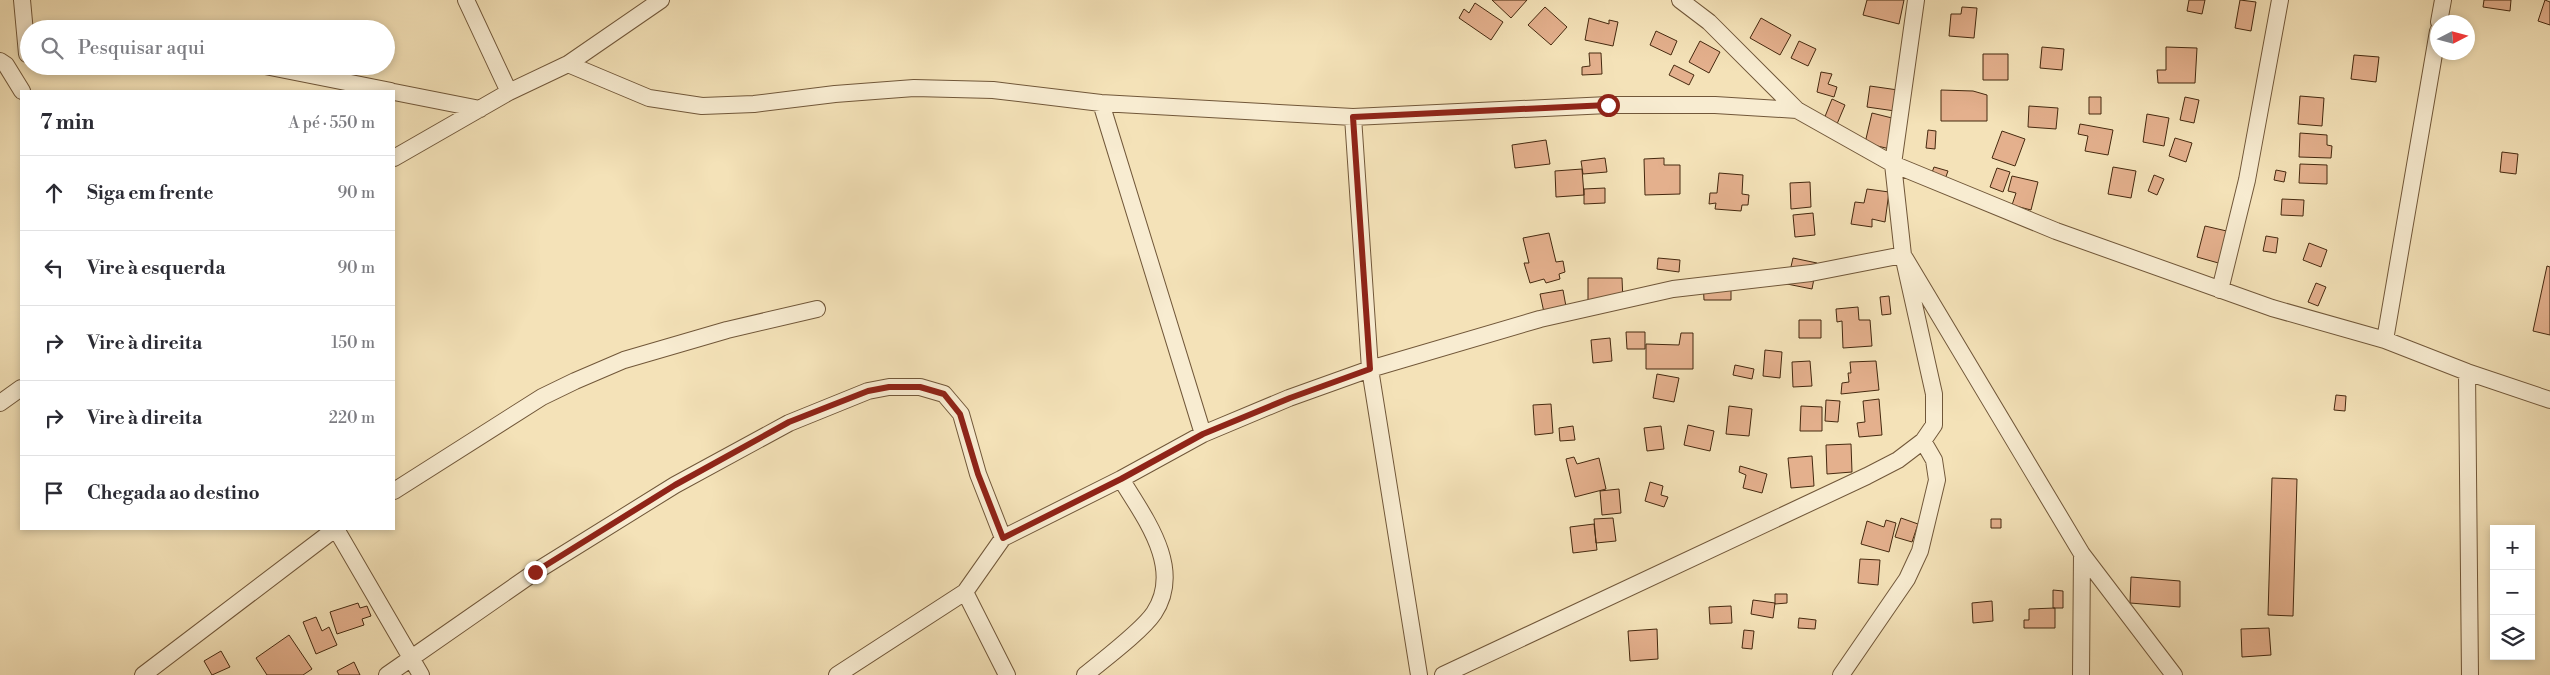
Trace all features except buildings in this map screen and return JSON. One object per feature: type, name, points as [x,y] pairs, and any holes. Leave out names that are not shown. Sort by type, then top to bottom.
[{"type":"street","points":[[22,0],[24,20]]},
{"type":"street","points":[[466,0],[509,92]]},
{"type":"street","points":[[395,157],[509,92],[568,64],[661,0]]},
{"type":"street","points":[[1680,0],[1709,22],[1797,110],[1892,164],[2056,231],[2220,290],[2272,308],[2385,340],[2467,372],[2550,400]]},
{"type":"street","points":[[1444,675],[1867,476],[1898,460],[1924,441],[1934,425],[1934,394],[1903,255],[1892,164],[1916,0]]},
{"type":"street","points":[[2220,290],[2247,180],[2280,0]]},
{"type":"street","points":[[2440,15],[2443,0]]},
{"type":"street","points":[[20,57],[3,63],[21,90]]},
{"type":"street","points":[[2385,340],[2433,60]]},
{"type":"street","points":[[568,64],[649,98],[702,106],[754,104],[834,94],[914,88],[993,90],[1101,103],[1353,117],[1608,105],[1715,106],[1797,110]]},
{"type":"street","points":[[309,75],[382,90]]},
{"type":"street","points":[[395,93],[480,109]]},
{"type":"street","points":[[1101,103],[1203,434]]},
{"type":"street","points":[[1353,117],[1370,369],[1419,675]]},
{"type":"street","points":[[837,675],[965,592],[1003,538],[1121,479],[1203,434],[1290,398],[1370,369],[1540,319],[1673,289],[1811,273],[1903,255]]},
{"type":"street","points":[[1903,255],[2082,554],[2174,675]]},
{"type":"street","points":[[395,491],[542,397],[575,381],[624,360],[727,330],[817,309]]},
{"type":"street","points":[[2467,372],[2470,675]]},
{"type":"street","points":[[387,675],[409,657],[535,572],[675,485],[789,422],[868,391],[889,387],[920,387],[944,394],[960,414],[978,474],[1003,538]]},
{"type":"street","points":[[0,403],[20,389]]},
{"type":"street","points":[[1841,675],[1907,579],[1920,551],[1937,480],[1934,460],[1924,441]]},
{"type":"street","points":[[1085,675],[1153,615],[1162,599],[1164,580],[1162,559],[1154,535],[1121,479]]},
{"type":"street","points":[[143,675],[335,530]]},
{"type":"street","points":[[337,530],[421,675]]},
{"type":"street","points":[[2081,675],[2082,554]]},
{"type":"street","points":[[965,592],[1007,675]]},
{"type":"route","points":[[535,572],[675,485],[789,422],[868,391],[889,387],[920,387],[944,394],[960,414],[978,474],[1003,538],[1121,479],[1203,434],[1290,398],[1370,369],[1353,117],[1608,105]]}]
